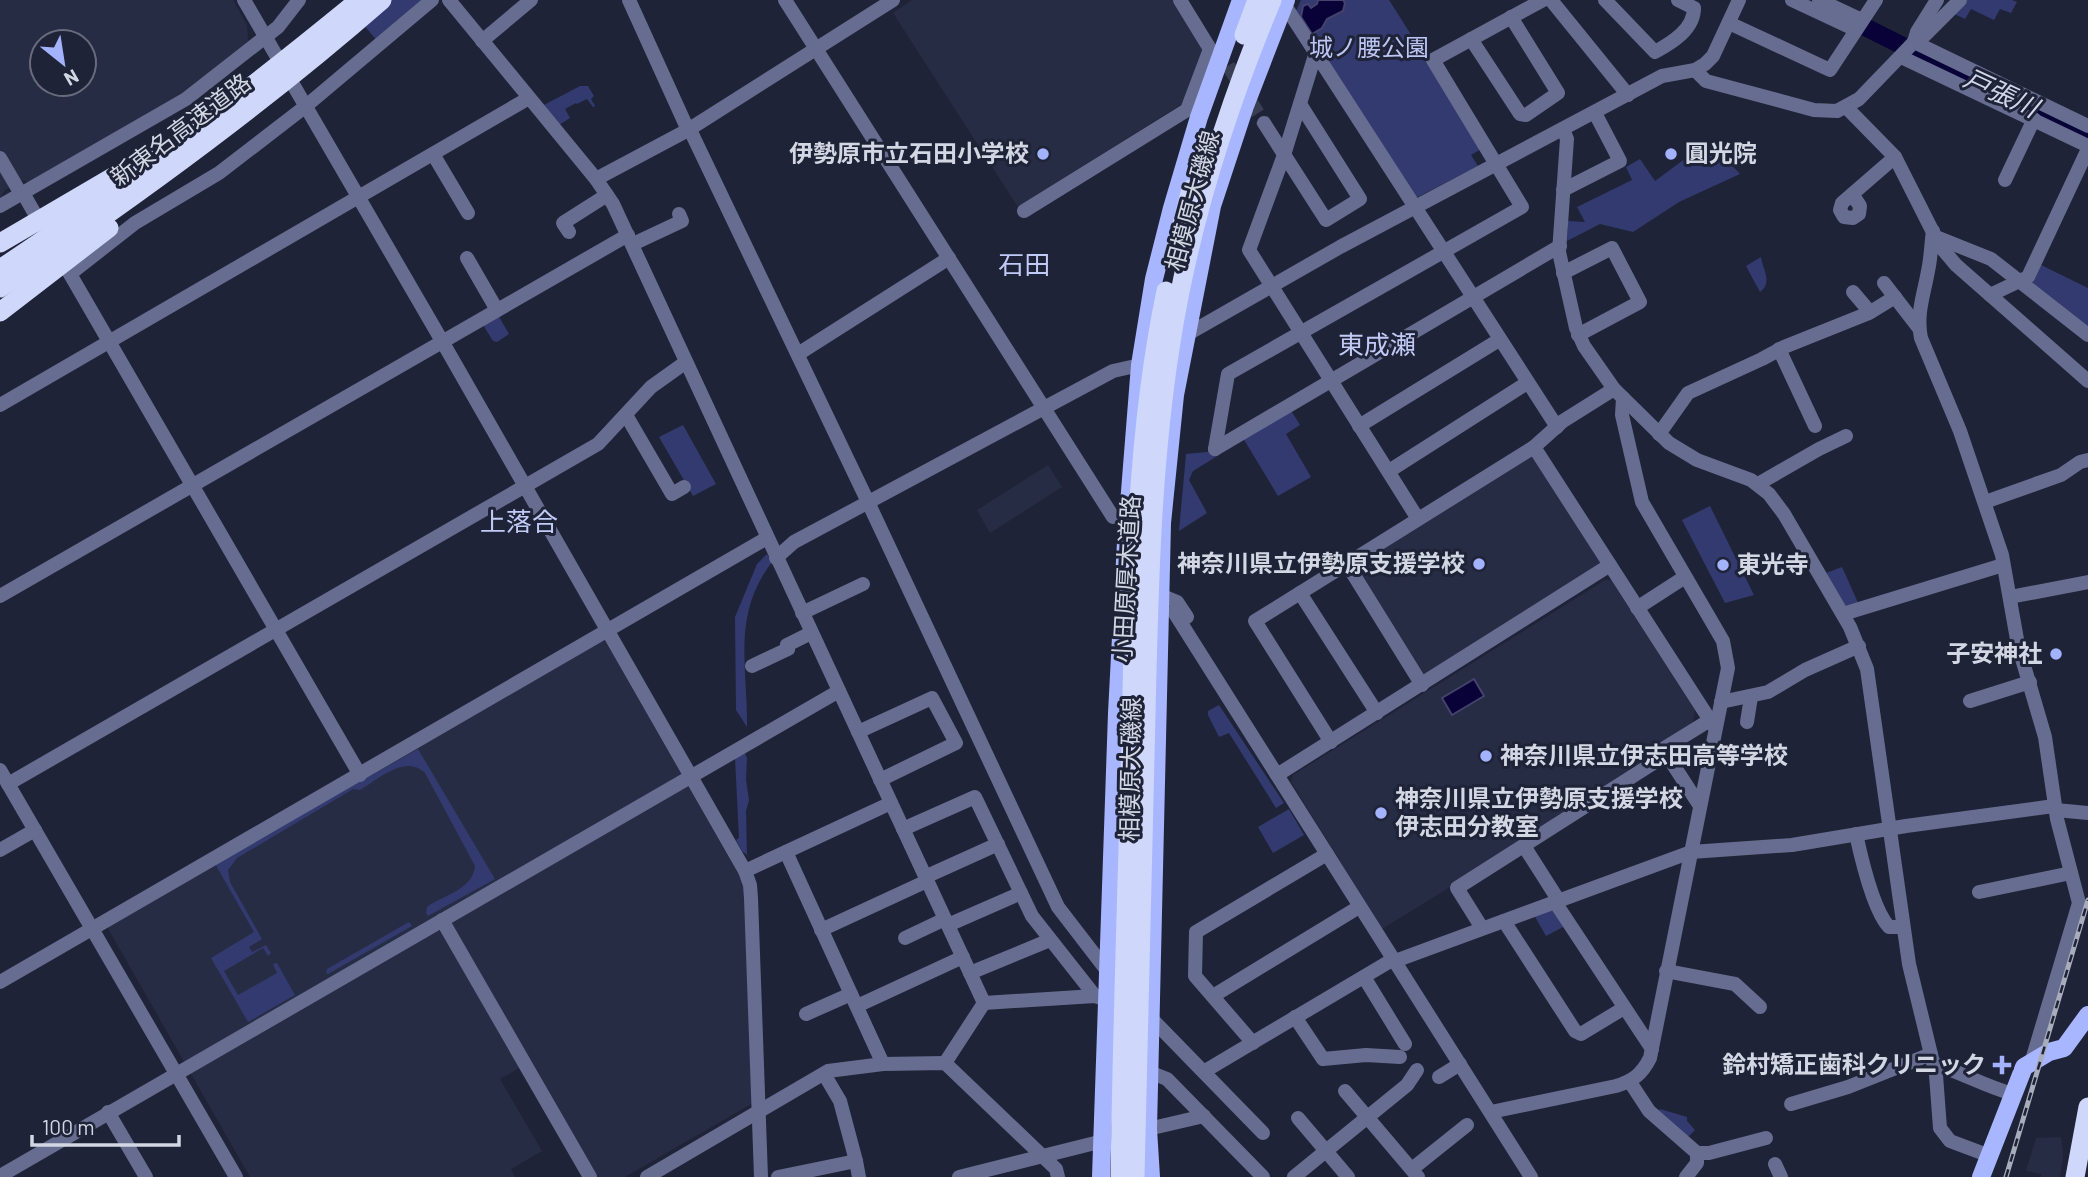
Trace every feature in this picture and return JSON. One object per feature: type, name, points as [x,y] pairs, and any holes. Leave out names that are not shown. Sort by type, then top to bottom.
[{"type":"highway","points":[[0,243],[145,157],[359,0]]},
{"type":"highway","name":"新東名高速道路","points":[[0,269],[137,175],[286,61],[359,0]]},
{"type":"highway","name":"新東名高速道路","points":[[0,288],[124,204],[222,132],[382,0]]},
{"type":"highway","name":"小田原厚木道路","points":[[1136,1177],[1135,1150],[1128,1109],[1133,649],[1139,496],[1147,410],[1165,299],[1181,223],[1217,107],[1257,0]]},
{"type":"highway","name":"小田原厚木道路","points":[[1120,1177],[1128,1109],[1151,537],[1161,414],[1178,301],[1194,227],[1214,157],[1280,1]]},
{"type":"highway","points":[[0,312],[93,242],[222,132]]},
{"type":"highway","points":[[2075,1177],[2088,1107]]},
{"type":"main road","name":"相模原大磯線","points":[[1101,1177],[1101,998],[1108,972],[1123,595],[1140,365],[1154,279],[1193,114],[1217,49],[1241,0]]},
{"type":"main road","name":"相模原大磯線","points":[[1151,1177],[1148,1129],[1158,633],[1168,452],[1190,311],[1212,206],[1280,1]]},
{"type":"main road","points":[[1981,1177],[2024,1067],[2032,1060],[2069,1045],[2088,1015]]},
{"type":"street","points":[[244,0],[526,486],[745,871],[750,885],[761,1177]]},
{"type":"street","points":[[0,206],[186,99],[278,27],[299,0]]},
{"type":"street","points":[[70,274],[135,223],[219,173],[306,106],[432,0]]},
{"type":"street","points":[[449,0],[607,195],[630,239],[984,1003]]},
{"type":"street","points":[[482,41],[531,0]]},
{"type":"street","points":[[629,0],[688,130],[748,249],[1058,907],[1108,972]]},
{"type":"street","points":[[785,0],[1113,517]]},
{"type":"street","points":[[596,179],[688,130],[893,0]]},
{"type":"street","points":[[1180,0],[1217,49]]},
{"type":"street","points":[[1186,0],[1203,26]]},
{"type":"street","points":[[1543,0],[1433,60],[1522,207],[1228,374],[1215,449],[1560,246]]},
{"type":"street","points":[[1551,0],[1628,95]]},
{"type":"street","points":[[1605,0],[1656,52],[1689,26],[1694,18],[1694,8],[1678,0]]},
{"type":"street","points":[[1186,335],[1271,285],[1662,76],[1695,70],[1705,64],[1713,56],[1740,0]]},
{"type":"street","points":[[1792,0],[1858,27]]},
{"type":"street","points":[[1819,0],[1858,27]]},
{"type":"street","points":[[1729,23],[1830,70],[1876,0]]},
{"type":"street","points":[[1908,49],[1934,4],[1918,0]]},
{"type":"street","points":[[1695,70],[1706,81],[1830,113],[1847,108],[1859,99],[1960,0]]},
{"type":"street","points":[[1280,1],[1316,52],[1557,427]]},
{"type":"street","points":[[1471,39],[1520,114],[1526,115],[1558,93],[1511,17]]},
{"type":"street","points":[[1908,49],[2088,148],[2028,277],[1990,295]]},
{"type":"street","points":[[1908,49],[2088,126]]},
{"type":"street","points":[[1316,52],[1284,155],[1249,250],[1418,519]]},
{"type":"street","points":[[0,405],[529,98]]},
{"type":"street","points":[[1264,122],[1326,220],[1360,199],[1300,104]]},
{"type":"street","points":[[1847,108],[1895,157],[1934,234],[1956,265],[2088,381]]},
{"type":"street","points":[[1563,190],[1620,161],[1595,113]]},
{"type":"street","points":[[1024,211],[1193,114]]},
{"type":"street","points":[[2005,180],[2034,120]]},
{"type":"street","points":[[1563,130],[1567,139],[1560,246],[1563,273],[1578,335],[1619,393],[1655,431],[1682,453],[1743,475],[1758,484],[1779,506],[1859,646],[1870,684],[1910,969],[1938,1090],[1938,1122],[1942,1132],[1951,1141],[1990,1156]]},
{"type":"street","points":[[433,154],[468,213]]},
{"type":"street","points":[[1852,194],[1895,157]]},
{"type":"street","points":[[0,158],[360,775]]},
{"type":"street","points":[[564,224],[607,195]]},
{"type":"street","points":[[0,597],[497,310],[630,239],[682,222]]},
{"type":"street","points":[[1934,234],[1991,259],[2088,335]]},
{"type":"street","points":[[1918,327],[1921,297],[1934,234]]},
{"type":"street","points":[[1563,273],[1612,248],[1640,302],[1578,335]]},
{"type":"street","points":[[467,258],[497,310]]},
{"type":"street","points":[[798,354],[949,258]]},
{"type":"street","points":[[1884,283],[1918,327],[1929,360],[1960,430],[1985,502],[2003,565],[2018,645],[2045,737],[2055,808],[2079,903],[2032,1060]]},
{"type":"street","points":[[1853,292],[1870,312]]},
{"type":"street","points":[[1628,442],[1639,432],[1655,431],[1688,393],[1779,349],[1870,312],[1895,297]]},
{"type":"street","points":[[1190,311],[1196,317],[1209,321]]},
{"type":"street","points":[[1359,426],[1499,340]]},
{"type":"street","points":[[1779,349],[1815,426]]},
{"type":"street","points":[[11,783],[598,444],[650,387],[686,362]]},
{"type":"street","points":[[776,558],[794,542],[1113,371],[1140,365]]},
{"type":"street","points":[[1389,471],[1527,383]]},
{"type":"street","points":[[1331,742],[1255,621],[1534,447],[1557,427],[1619,393]]},
{"type":"street","points":[[1491,1112],[1601,1091],[1630,1082],[1646,1067],[1652,1049],[1711,750],[1713,724],[1728,668],[1726,652],[1707,611],[1642,502],[1619,393]]},
{"type":"street","points":[[626,415],[672,494],[684,487]]},
{"type":"street","points":[[1758,484],[1817,445],[1846,436]]},
{"type":"street","points":[[1534,447],[1713,724]]},
{"type":"street","points":[[1985,502],[2061,475],[2080,462],[2088,460]]},
{"type":"street","points":[[0,982],[767,538]]},
{"type":"street","points":[[1347,564],[1422,685]]},
{"type":"street","points":[[1277,775],[1610,565]]},
{"type":"street","points":[[1843,614],[2003,565]]},
{"type":"street","points":[[1637,608],[1685,577]]},
{"type":"street","points":[[2010,597],[2088,582]]},
{"type":"street","points":[[802,613],[845,597],[863,584]]},
{"type":"street","points":[[1300,593],[1377,713]]},
{"type":"street","points":[[1160,595],[1177,602],[1247,712],[1256,728],[1260,748]]},
{"type":"street","points":[[1174,612],[1531,1177]]},
{"type":"street","points":[[760,666],[788,649],[787,645],[811,633]]},
{"type":"street","points":[[1158,633],[1176,634],[1180,638],[1243,735],[1260,748]]},
{"type":"street","points":[[1721,702],[1768,692],[1805,670],[1859,646]]},
{"type":"street","points":[[1970,701],[2031,682]]},
{"type":"street","points":[[0,1176],[839,691]]},
{"type":"street","points":[[1747,722],[1751,696]]},
{"type":"street","points":[[858,732],[932,698],[956,743],[880,780]]},
{"type":"street","points":[[1700,806],[1663,749],[1713,724]]},
{"type":"street","points":[[1711,750],[1747,755]]},
{"type":"street","points":[[1482,928],[1457,888],[1666,755]]},
{"type":"street","points":[[0,771],[11,783],[34,830],[95,927],[236,1177]]},
{"type":"street","points":[[903,829],[972,796],[975,797],[1032,915],[1050,940],[1101,998]]},
{"type":"street","points":[[745,871],[891,803]]},
{"type":"street","points":[[1205,1071],[1364,976],[1394,961],[1691,852],[1792,845],[2055,808],[2088,813]]},
{"type":"street","points":[[0,850],[34,830]]},
{"type":"street","points":[[1856,834],[1860,855],[1879,912],[1889,927],[1903,927]]},
{"type":"street","points":[[821,930],[998,844]]},
{"type":"street","points":[[1524,846],[1652,1049]]},
{"type":"street","points":[[786,852],[883,1064]]},
{"type":"street","points":[[1253,1043],[1195,976],[1196,932],[1326,854]]},
{"type":"street","points":[[1979,892],[2071,873]]},
{"type":"street","points":[[905,938],[1021,893]]},
{"type":"street","points":[[1213,996],[1359,907]]},
{"type":"street","points":[[442,920],[590,1177]]},
{"type":"street","points":[[1504,921],[1575,1031],[1581,1034],[1624,1008]]},
{"type":"street","points":[[970,973],[1050,940]]},
{"type":"street","points":[[806,1014],[854,1000],[963,957]]},
{"type":"street","points":[[1666,971],[1735,984],[1760,1007]]},
{"type":"street","points":[[1295,1017],[1323,1059],[1403,1051],[1364,976]]},
{"type":"street","points":[[984,1003],[1101,998]]},
{"type":"street","points":[[945,1063],[984,1003]]},
{"type":"street","points":[[1150,1017],[1264,1133]]},
{"type":"street","points":[[1791,1104],[1932,1059],[1986,1087],[2013,1094]]},
{"type":"street","points":[[647,1177],[828,1071],[883,1064],[945,1063],[1056,1169],[1058,1177]]},
{"type":"street","points":[[1439,1077],[1460,1064]]},
{"type":"street","points":[[1294,1177],[1407,1085],[1416,1070]]},
{"type":"street","points":[[1149,1072],[1167,1079],[1264,1177]]},
{"type":"street","points":[[824,1074],[840,1101],[859,1177]]},
{"type":"street","points":[[1630,1082],[1649,1111],[1697,1153],[1709,1153],[1766,1138]]},
{"type":"street","points":[[1345,1091],[1415,1173],[1467,1125]]},
{"type":"street","points":[[108,1112],[146,1177]]},
{"type":"street","points":[[1148,1129],[1204,1116]]},
{"type":"street","points":[[1298,1118],[1348,1177]]},
{"type":"street","points":[[959,1177],[1103,1141]]},
{"type":"street","points":[[1686,1177],[1697,1163],[1697,1153]]},
{"type":"street","points":[[785,1176],[856,1161]]},
{"type":"shaded area","points":[[0,0],[233,0],[247,25],[248,41],[185,92],[29,182],[21,180],[5,190],[0,198]]},
{"type":"shaded area","name":"伊勢原市立石田小学校","points":[[912,0],[1175,0],[1205,47],[1185,102],[1018,207],[893,13]]},
{"type":"shaded area","points":[[1318,0],[1343,0],[1345,3],[1343,11],[1327,19],[1322,28],[1312,34],[1301,17],[1303,6],[1308,4],[1311,8]]},
{"type":"shaded area","name":"神奈川県立伊勢原支援学校","points":[[1532,452],[1602,563],[1426,675],[1422,674],[1355,564]]},
{"type":"shaded area","points":[[1048,465],[1062,487],[990,533],[977,510]]},
{"type":"shaded area","name":"神奈川県立伊志田高等学校","points":[[1605,580],[1611,580],[1695,710],[1693,723],[1647,752],[1649,759],[1382,929],[1291,782],[1293,775]]},
{"type":"shaded area","points":[[603,637],[745,886],[753,1103],[625,1177],[597,1177],[530,1062],[500,1079],[542,1151],[511,1169],[515,1177],[250,1177],[106,925]]},
{"type":"shaded area","points":[[1474,679],[1484,696],[1452,715],[1442,698]]},
{"type":"shaded area","points":[[2061,1137],[2063,1155],[2060,1177],[2041,1177],[2041,1174],[2026,1171],[2036,1138]]},
{"type":"green space","points":[[343,0],[427,0],[378,42]]},
{"type":"green space","name":"城ノ腰公園","points":[[1301,0],[1389,0],[1483,148],[1471,155],[1478,166],[1416,198],[1295,13]]},
{"type":"green space","points":[[1965,0],[2017,2],[2011,13],[2000,9],[1994,20],[1971,9],[1965,19],[1952,13]]},
{"type":"green space","points":[[580,86],[588,86],[594,96],[591,99],[595,106],[587,99],[576,103],[565,109],[570,118],[559,125],[544,105]]},
{"type":"green space","points":[[1709,141],[1740,174],[1679,202],[1633,232],[1600,224],[1567,241],[1568,221],[1585,222],[1577,207],[1632,180],[1626,167],[1640,159],[1655,181]]},
{"type":"green space","points":[[1761,257],[1767,280],[1760,292],[1746,266]]},
{"type":"green space","points":[[2041,265],[2088,288],[2088,331],[2034,287],[2033,283]]},
{"type":"green space","points":[[498,315],[509,334],[497,342],[493,341],[483,325]]},
{"type":"green space","points":[[1290,409],[1300,425],[1286,434],[1311,477],[1278,496],[1243,438]]},
{"type":"green space","points":[[683,425],[716,484],[693,496],[659,437]]},
{"type":"green space","points":[[1217,451],[1219,455],[1193,471],[1189,480],[1207,513],[1179,531],[1186,454]]},
{"type":"green space","points":[[1710,506],[1754,595],[1725,603],[1682,520]]},
{"type":"green space","points":[[767,554],[772,562],[759,582],[746,622],[744,643],[747,727],[736,710],[735,617],[757,564]]},
{"type":"green space","points":[[1842,567],[1859,605],[1847,609],[1826,573]]},
{"type":"green space","points":[[1219,705],[1284,803],[1276,808],[1229,733],[1219,737],[1208,711]]},
{"type":"green space","points":[[418,749],[495,879],[428,916],[427,907],[469,881],[475,866],[425,773],[409,766],[401,767],[360,790],[353,789],[237,858],[228,870],[230,882],[262,939],[249,947],[252,952],[266,945],[271,953],[268,956],[263,948],[224,971],[238,995],[277,973],[273,964],[277,963],[295,995],[248,1022],[211,958],[254,932],[214,862]]},
{"type":"green space","points":[[745,753],[749,800],[746,811],[747,855],[736,840],[739,838],[735,758]]},
{"type":"green space","points":[[1289,809],[1304,835],[1273,853],[1258,827]]},
{"type":"green space","points":[[1550,910],[1559,911],[1567,925],[1546,936],[1534,915]]},
{"type":"green space","points":[[409,922],[412,926],[326,973],[327,969]]},
{"type":"green space","points":[[1660,1109],[1687,1117],[1695,1130],[1686,1139],[1658,1112]]},
{"type":"waterway","name":"戸張川","points":[[1865,27],[1901,45]]},
{"type":"waterway","name":"戸張川","points":[[1915,52],[2088,133]]},
{"type":"tunnel","points":[[1217,48],[1264,123]]},
{"type":"railway","points":[[2006,1177],[2088,900]]},
{"type":"place","name":"伊勢原市立石田小学校","points":[[1043,154]]},
{"type":"place","name":"圓光院","points":[[1671,154]]},
{"type":"place","name":"神奈川県立伊勢原支援学校","points":[[1479,564]]},
{"type":"place","name":"東光寺","points":[[1723,565]]},
{"type":"place","name":"子安神社","points":[[2056,654]]},
{"type":"place","name":"神奈川県立伊志田高等学校","points":[[1486,756]]},
{"type":"place","name":"神奈川県立伊勢原支援学校 伊志田分教室","points":[[1381,813]]},
{"type":"place","name":"鈴村矯正歯科クリニック","points":[[2002,1065]]},
{"type":"district","name":"石田","points":[[1024,265]]},
{"type":"district","name":"東成瀬","points":[[1377,345]]},
{"type":"district","name":"上落合","points":[[519,522]]}]
